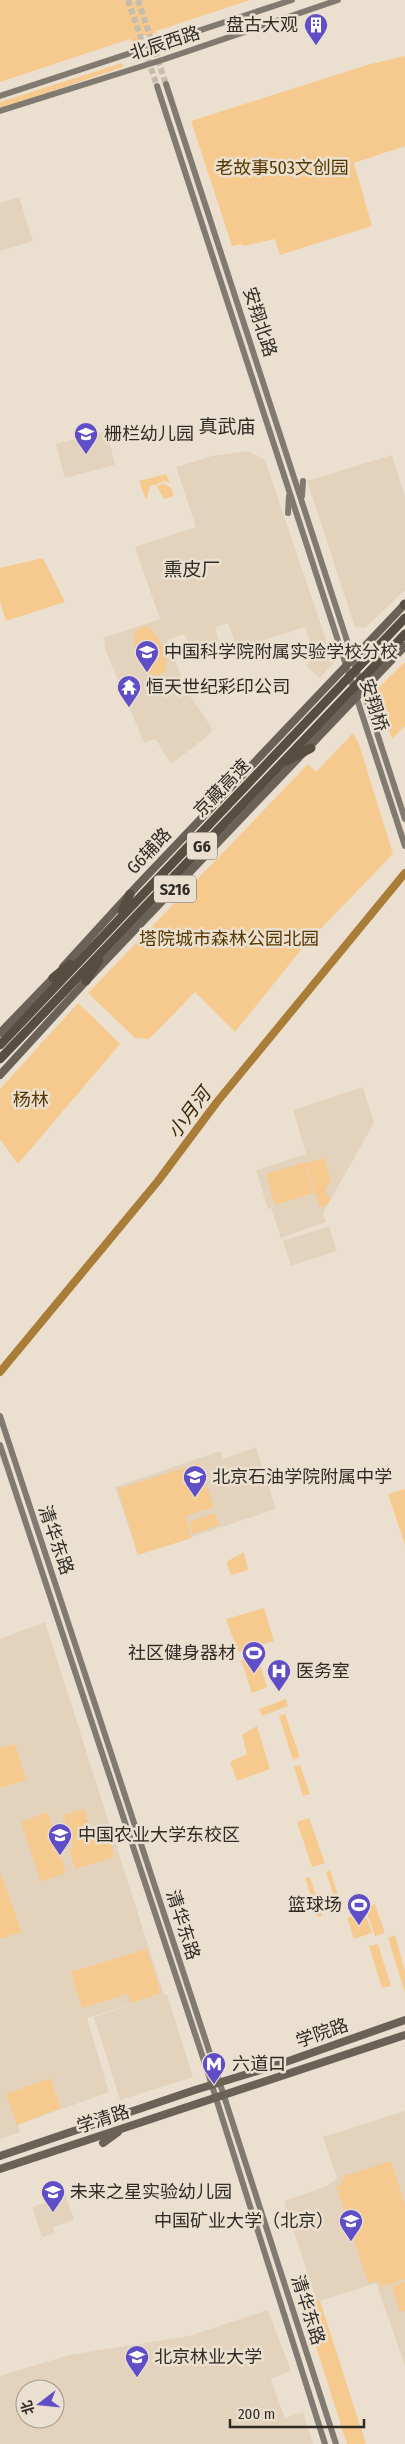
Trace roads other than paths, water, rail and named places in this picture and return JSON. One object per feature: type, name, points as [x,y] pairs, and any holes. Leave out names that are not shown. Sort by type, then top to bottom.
[{"type":"highway","name":"京藏高速","points":[[0,1045],[405,618]]},
{"type":"highway","name":"京藏高速","points":[[0,1059],[405,634]]},
{"type":"highway","points":[[276,768],[310,748]]},
{"type":"highway","points":[[116,922],[130,894]]},
{"type":"highway","points":[[53,978],[102,937]]},
{"type":"highway","points":[[86,981],[110,942]]},
{"type":"main road","name":"北辰西路","points":[[0,96],[292,0]]},
{"type":"main road","name":"北辰西路","points":[[0,111],[165,59],[338,0]]},
{"type":"main road","name":"安翔北路","points":[[166,84],[324,569]]},
{"type":"main road","name":"安翔北路","points":[[157,86],[316,572]]},
{"type":"main road","points":[[302,502],[303,481]]},
{"type":"main road","points":[[288,513],[289,490]]},
{"type":"main road","name":"安翔桥","points":[[324,569],[405,819]]},
{"type":"main road","name":"安翔桥","points":[[316,572],[405,846]]},
{"type":"main road","name":"G6辅路","points":[[0,1033],[405,604]]},
{"type":"main road","name":"S216","points":[[0,1075],[86,981],[310,748],[405,646]]},
{"type":"main road","name":"清华东路","points":[[0,1416],[4,1433],[62,1602],[215,2084],[216,2098],[275,2291],[325,2444]]},
{"type":"main road","name":"清华东路","points":[[0,1445],[52,1605],[215,2084],[224,2096],[336,2444]]},
{"type":"main road","points":[[52,1605],[62,1602]]},
{"type":"main road","name":"学院路","points":[[215,2084],[388,2026],[402,2017]]},
{"type":"main road","name":"学院路","points":[[216,2098],[405,2036]]},
{"type":"main road","points":[[353,2053],[368,2053]]},
{"type":"main road","name":"学清路","points":[[0,2156],[215,2084]]},
{"type":"main road","name":"学清路","points":[[0,2169],[216,2098]]},
{"type":"main road","points":[[103,2143],[121,2129]]},
{"type":"main road","points":[[275,2291],[285,2287]]},
{"type":"main road","points":[[279,2302],[289,2300]]},
{"type":"waterway","name":"小月河","points":[[0,1372],[158,1181],[217,1102],[405,873]]},
{"type":"tunnel","points":[[128,0],[157,86]]},
{"type":"tunnel","points":[[138,0],[166,84]]},
{"type":"place","name":"盘古大观","points":[[316,46]]},
{"type":"place","name":"栅栏幼儿园","points":[[86,455]]},
{"type":"place","name":"中国科学院附属实验学校分校","points":[[147,673]]},
{"type":"place","name":"恒天世纪彩印公司","points":[[129,708]]},
{"type":"place","name":"北京石油学院附属中学","points":[[195,1498]]},
{"type":"place","name":"社区健身器材","points":[[254,1674]]},
{"type":"place","name":"医务室","points":[[279,1692]]},
{"type":"place","name":"中国农业大学东校区","points":[[60,1856]]},
{"type":"place","name":"篮球场","points":[[359,1926]]},
{"type":"place","name":"六道口","points":[[214,2085]]},
{"type":"place","name":"未来之星实验幼儿园","points":[[53,2213]]},
{"type":"place","name":"中国矿业大学（北京）","points":[[351,2242]]},
{"type":"place","name":"北京林业大学","points":[[137,2378]]},
{"type":"district","name":"真武庙","points":[[227,426]]},
{"type":"district","name":"熏皮厂","points":[[192,569]]},
{"type":"park label","name":"老故事503文创园","points":[[282,168]]},
{"type":"park label","name":"塔院城市森林公园北园","points":[[229,939]]},
{"type":"park label","name":"杨林","points":[[31,1100]]}]
